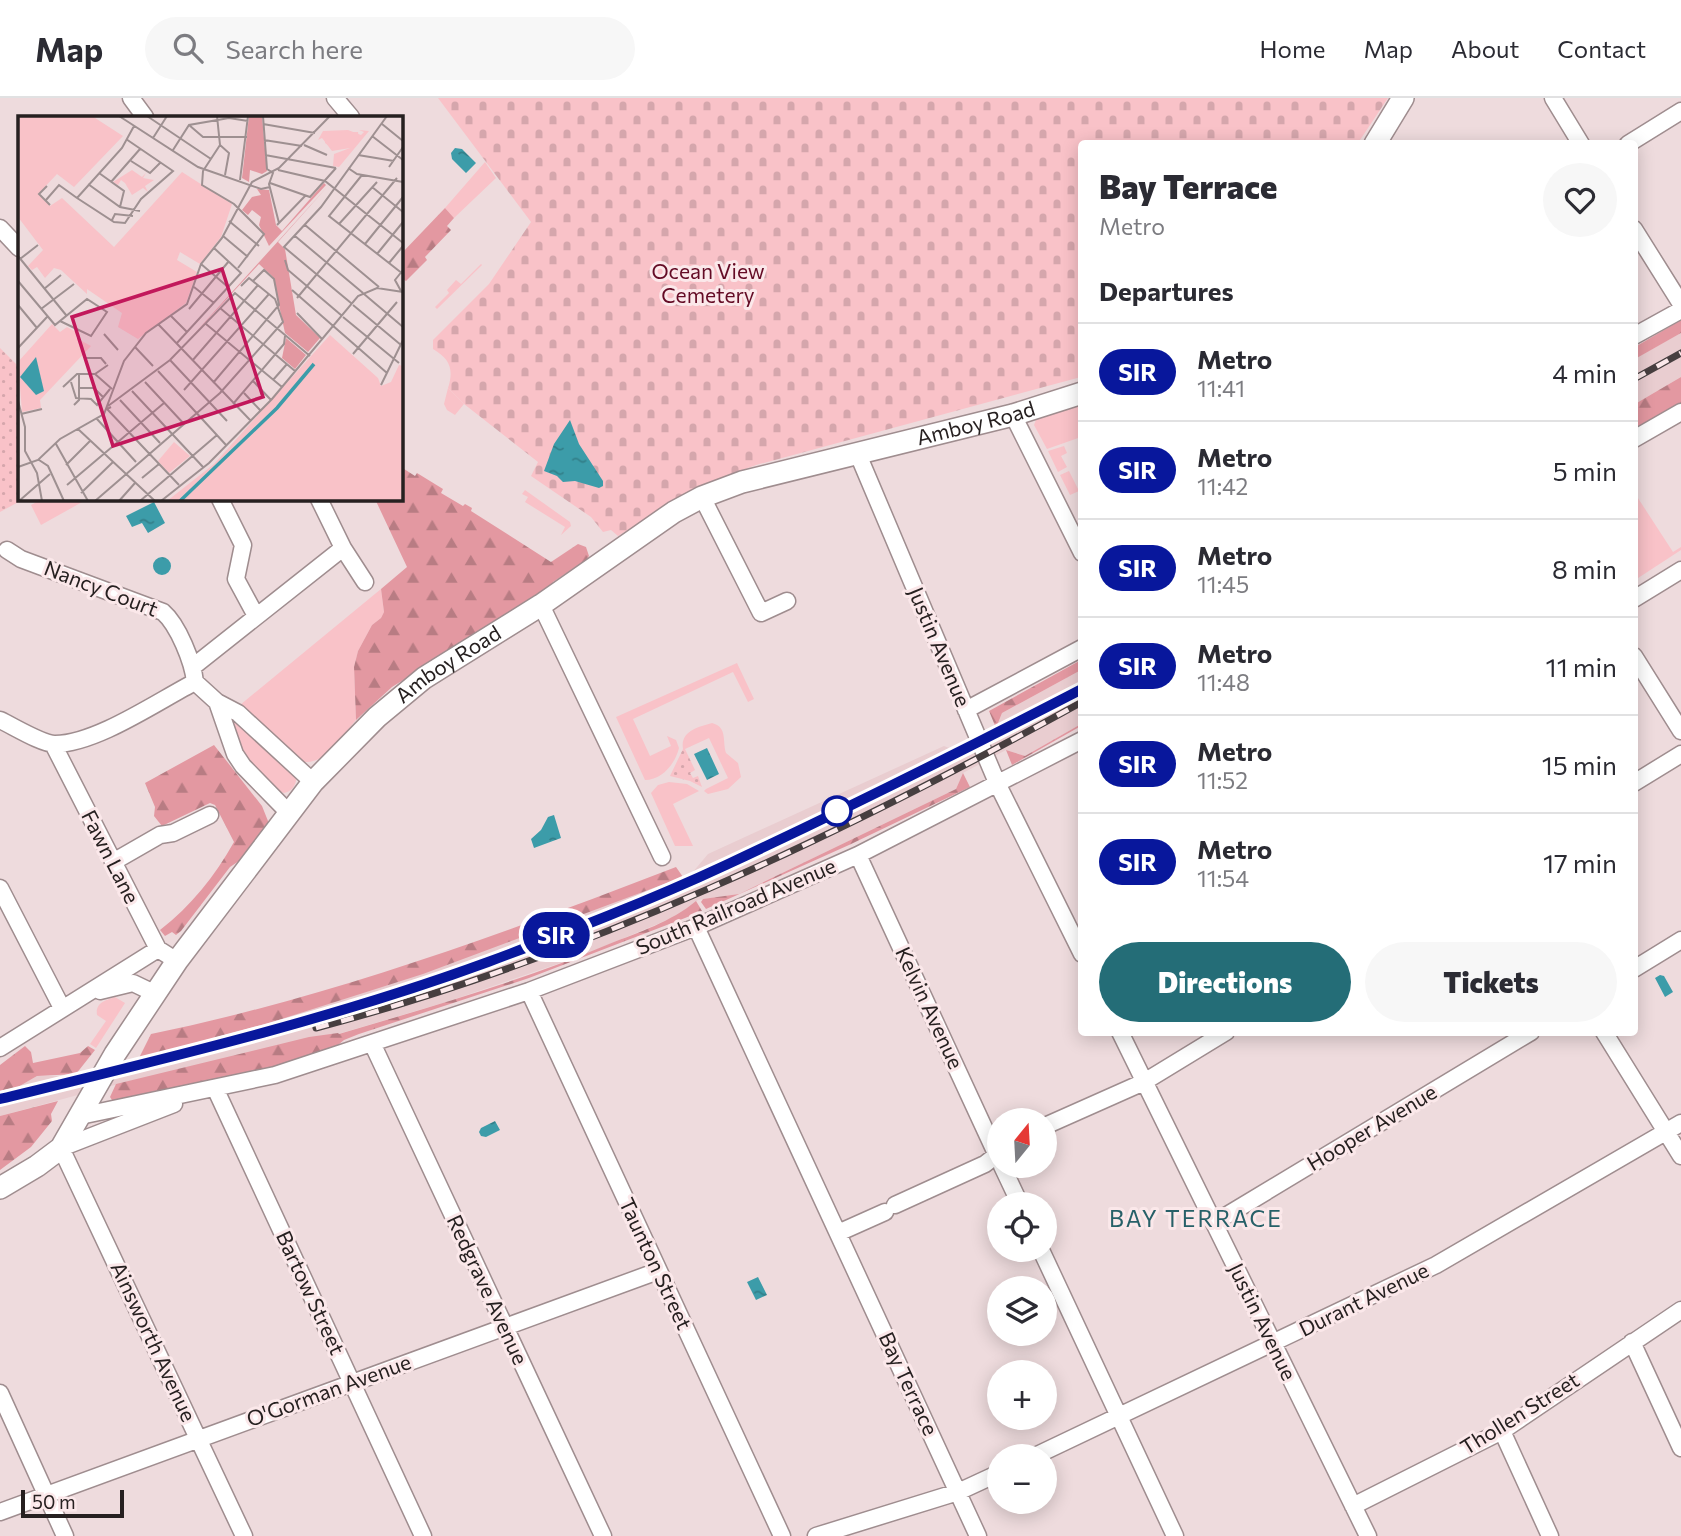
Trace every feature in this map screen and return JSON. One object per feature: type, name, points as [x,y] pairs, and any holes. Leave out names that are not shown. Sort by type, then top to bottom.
[{"type":"main road","points":[[1377,140],[1403,98]]},
{"type":"main road","name":"Amboy Road","points":[[0,1188],[61,1148],[115,1054],[177,961],[313,782],[377,717],[413,686],[541,605],[674,512],[702,497],[742,482],[1013,415],[1078,394]]},
{"type":"street","points":[[131,98],[144,116]]},
{"type":"street","points":[[335,98],[350,116]]},
{"type":"street","points":[[1553,98],[1579,140]]},
{"type":"street","points":[[1634,140],[1681,111]]},
{"type":"street","points":[[0,228],[18,246]]},
{"type":"street","points":[[1638,235],[1681,304]]},
{"type":"street","points":[[1638,334],[1681,310]]},
{"type":"street","points":[[1638,437],[1681,412]]},
{"type":"street","points":[[1013,415],[1078,545]]},
{"type":"street","name":"Justin Avenue","points":[[857,452],[998,785],[1078,940]]},
{"type":"street","points":[[702,497],[761,613],[786,601]]},
{"type":"street","points":[[220,500],[243,545],[236,579],[256,616]]},
{"type":"street","points":[[319,500],[343,548],[365,582]]},
{"type":"street","points":[[0,720],[53,744],[98,734],[194,674],[256,616],[343,548]]},
{"type":"street","name":"Nancy Court","points":[[7,550],[21,559],[163,612],[169,618],[194,674]]},
{"type":"street","points":[[1638,597],[1681,570]]},
{"type":"street","points":[[541,605],[662,857]]},
{"type":"street","points":[[966,710],[1078,650]]},
{"type":"street","points":[[1638,662],[1681,731]]},
{"type":"street","points":[[194,674],[217,702],[231,744],[243,766],[290,814]]},
{"type":"street","points":[[217,702],[238,713],[313,782]]},
{"type":"street","name":"South Railroad Avenue","points":[[80,1116],[275,1075],[529,991],[696,927],[858,855],[1078,742]]},
{"type":"street","name":"Fawn Lane","points":[[53,744],[158,949]]},
{"type":"street","points":[[1638,781],[1681,754]]},
{"type":"street","points":[[113,862],[160,835],[173,833],[209,815]]},
{"type":"street","name":"Kelvin Avenue","points":[[858,855],[987,1132]]},
{"type":"street","points":[[0,888],[62,1008]]},
{"type":"street","name":"Bay Terrace","points":[[696,927],[978,1536]]},
{"type":"street","points":[[1638,967],[1681,940]]},
{"type":"street","points":[[0,1048],[158,949],[177,961]]},
{"type":"street","points":[[88,995],[129,983],[156,994]]},
{"type":"street","name":"Taunton Street","points":[[529,991],[782,1536]]},
{"type":"street","name":"Justin Avenue","points":[[1122,1036],[1368,1536]]},
{"type":"street","points":[[1057,1121],[1144,1082],[1219,1036]]},
{"type":"street","name":"Hooper Avenue","points":[[1214,1223],[1524,1036]]},
{"type":"street","points":[[1606,1036],[1681,1156]]},
{"type":"street","name":"Redgrave Avenue","points":[[372,1043],[603,1536]]},
{"type":"street","name":"South Railroad Avenue","points":[[61,1148],[215,1088]]},
{"type":"street","name":"Bartow Street","points":[[215,1088],[424,1536]]},
{"type":"street","name":"Durant Avenue","points":[[1057,1446],[1458,1253],[1681,1123]]},
{"type":"street","name":"Ainsworth Avenue","points":[[61,1148],[244,1536]]},
{"type":"street","points":[[838,1233],[987,1163]]},
{"type":"street","points":[[1047,1262],[1175,1536]]},
{"type":"street","name":"O'Gorman Avenue","points":[[0,1512],[658,1271]]},
{"type":"street","name":"Thollen Street","points":[[1353,1506],[1502,1431],[1681,1310]]},
{"type":"street","points":[[1632,1342],[1681,1448]]},
{"type":"street","points":[[0,1393],[65,1536]]},
{"type":"street","points":[[1502,1431],[1550,1536]]},
{"type":"street","points":[[816,1536],[958,1492],[987,1479]]},
{"type":"shaded area","points":[[1681,333],[1681,377],[1638,402],[1638,357]]},
{"type":"shaded area","points":[[1078,672],[1078,726],[1025,756],[1006,750],[963,773],[956,789],[739,894],[698,900],[679,915],[581,956],[446,1002],[338,1034],[126,1082],[0,1116],[0,1091],[18,1087],[37,1076],[76,1076],[138,1060],[692,873],[708,854],[944,746],[952,749],[996,728],[1002,713]]},
{"type":"green space","name":"Ocean View Cemetery","points":[[438,98],[1388,98],[1360,140],[1078,140],[1078,378],[756,465],[699,486],[618,536],[611,530],[603,532],[591,517],[531,476],[538,462],[464,404],[448,388],[451,375],[449,365],[433,349],[433,340],[489,284],[531,222]]},
{"type":"green space","points":[[485,162],[496,178],[454,218],[445,208]]},
{"type":"green space","points":[[445,208],[454,218],[447,226],[451,230],[406,281],[402,280],[402,253]]},
{"type":"green space","points":[[481,264],[437,309],[435,307],[449,293],[447,290],[456,280],[461,284]]},
{"type":"green space","points":[[1681,320],[1681,333],[1638,357],[1638,345]]},
{"type":"green space","points":[[0,348],[18,366],[18,500],[22,500],[0,512]]},
{"type":"green space","points":[[1681,377],[1681,403],[1638,426],[1638,402]]},
{"type":"green space","points":[[448,388],[464,404],[455,415],[447,410],[444,404]]},
{"type":"green space","points":[[1078,404],[1078,438],[1047,449],[1034,425],[1037,417]]},
{"type":"green space","points":[[1064,446],[1067,453],[1061,456],[1067,467],[1058,472],[1048,451]]},
{"type":"green space","points":[[402,468],[415,476],[417,473],[443,489],[441,493],[463,506],[465,504],[472,508],[471,511],[551,562],[578,544],[586,547],[589,556],[553,582],[551,589],[392,687],[356,720],[354,667],[358,651],[372,625],[384,612],[381,589],[407,567],[375,500],[402,500]]},
{"type":"green space","points":[[1069,471],[1078,491],[1070,495],[1060,475]]},
{"type":"green space","points":[[525,490],[570,522],[571,526],[561,535],[565,527],[525,502],[528,497],[522,494]]},
{"type":"green space","points":[[1638,498],[1673,552],[1681,547],[1681,550],[1638,578]]},
{"type":"green space","points":[[40,500],[84,501],[41,525],[31,505]]},
{"type":"green space","points":[[381,589],[384,612],[372,625],[358,651],[354,667],[356,720],[338,743],[323,756],[315,761],[297,760],[240,705]]},
{"type":"green space","points":[[1078,662],[1078,672],[1002,713],[996,728],[989,711]]},
{"type":"green space","points":[[737,663],[754,699],[748,702],[733,672],[633,719],[650,756],[671,746],[667,736],[676,740],[679,748],[667,770],[657,777],[645,780],[616,717]]},
{"type":"green space","points":[[230,718],[296,777],[292,789],[284,793],[276,790],[243,757]]},
{"type":"green space","points":[[712,723],[722,731],[726,753],[738,763],[741,777],[728,789],[708,794],[704,791],[706,789],[728,778],[709,738],[685,749],[683,743],[691,731]]},
{"type":"green space","points":[[1078,726],[1012,765],[1006,750],[1025,756]]},
{"type":"green space","points":[[214,745],[262,806],[270,826],[242,859],[230,867],[181,931],[176,935],[172,932],[165,936],[160,930],[202,890],[234,842],[215,805],[210,803],[162,826],[154,816],[155,807],[145,783]]},
{"type":"green space","points":[[683,749],[695,770],[690,773],[693,778],[698,776],[702,787],[670,776]]},
{"type":"green space","points":[[963,773],[970,787],[849,845],[706,909],[701,902],[703,899],[739,894],[956,789]]},
{"type":"green space","points":[[669,782],[687,784],[699,791],[673,804],[693,846],[675,846],[651,793],[658,785]]},
{"type":"green space","points":[[676,867],[683,877],[423,974],[269,1023],[139,1058],[151,1034],[285,1002],[351,982],[547,916]]},
{"type":"green space","points":[[696,901],[702,911],[529,978],[359,1034],[344,1040],[327,1054],[114,1103],[110,1097],[116,1084],[309,1037],[339,1034],[509,982],[654,926]]},
{"type":"green space","points":[[115,997],[125,1003],[96,1048],[90,1044],[106,1021],[97,1015],[98,1007],[102,1002]]},
{"type":"green space","points":[[25,1046],[31,1052],[33,1063],[80,1053],[88,1046],[95,1050],[76,1074],[37,1076],[18,1087],[0,1091],[0,1065]]},
{"type":"green space","points":[[58,1101],[51,1114],[52,1121],[31,1147],[0,1170],[0,1116]]},
{"type":"water","points":[[455,148],[462,149],[476,163],[466,173],[452,159],[451,153]]},
{"type":"water","points":[[570,420],[579,444],[603,481],[603,486],[599,488],[575,481],[563,482],[557,476],[544,471],[554,444]]},
{"type":"water","points":[[154,502],[165,523],[148,533],[142,523],[132,527],[126,516]]},
{"type":"water","points":[[162,557],[168,560],[171,566],[168,572],[162,575],[156,572],[153,566],[156,560]]},
{"type":"water","points":[[707,748],[719,774],[707,780],[694,754]]},
{"type":"water","points":[[554,815],[561,838],[534,848],[531,839],[541,830],[548,817]]},
{"type":"water","points":[[1664,976],[1673,992],[1665,997],[1655,978]]},
{"type":"water","points":[[495,1121],[500,1130],[486,1137],[481,1136],[481,1128]]},
{"type":"water","points":[[758,1277],[767,1295],[756,1300],[747,1282]]},
{"type":"railway","points":[[1638,377],[1681,353]]},
{"type":"railway","points":[[0,1099],[307,1020],[488,961],[640,901],[715,868],[936,763],[1078,691]]},
{"type":"railway","points":[[316,1028],[515,966],[709,889],[898,799],[1078,704]]},
{"type":"metro line","name":"SIR","points":[[0,1099],[266,1032],[347,1009],[486,962],[624,909],[725,866],[954,755],[1078,691]]},
{"type":"district","name":"BAY TERRACE","points":[[1196,1219]]}]
